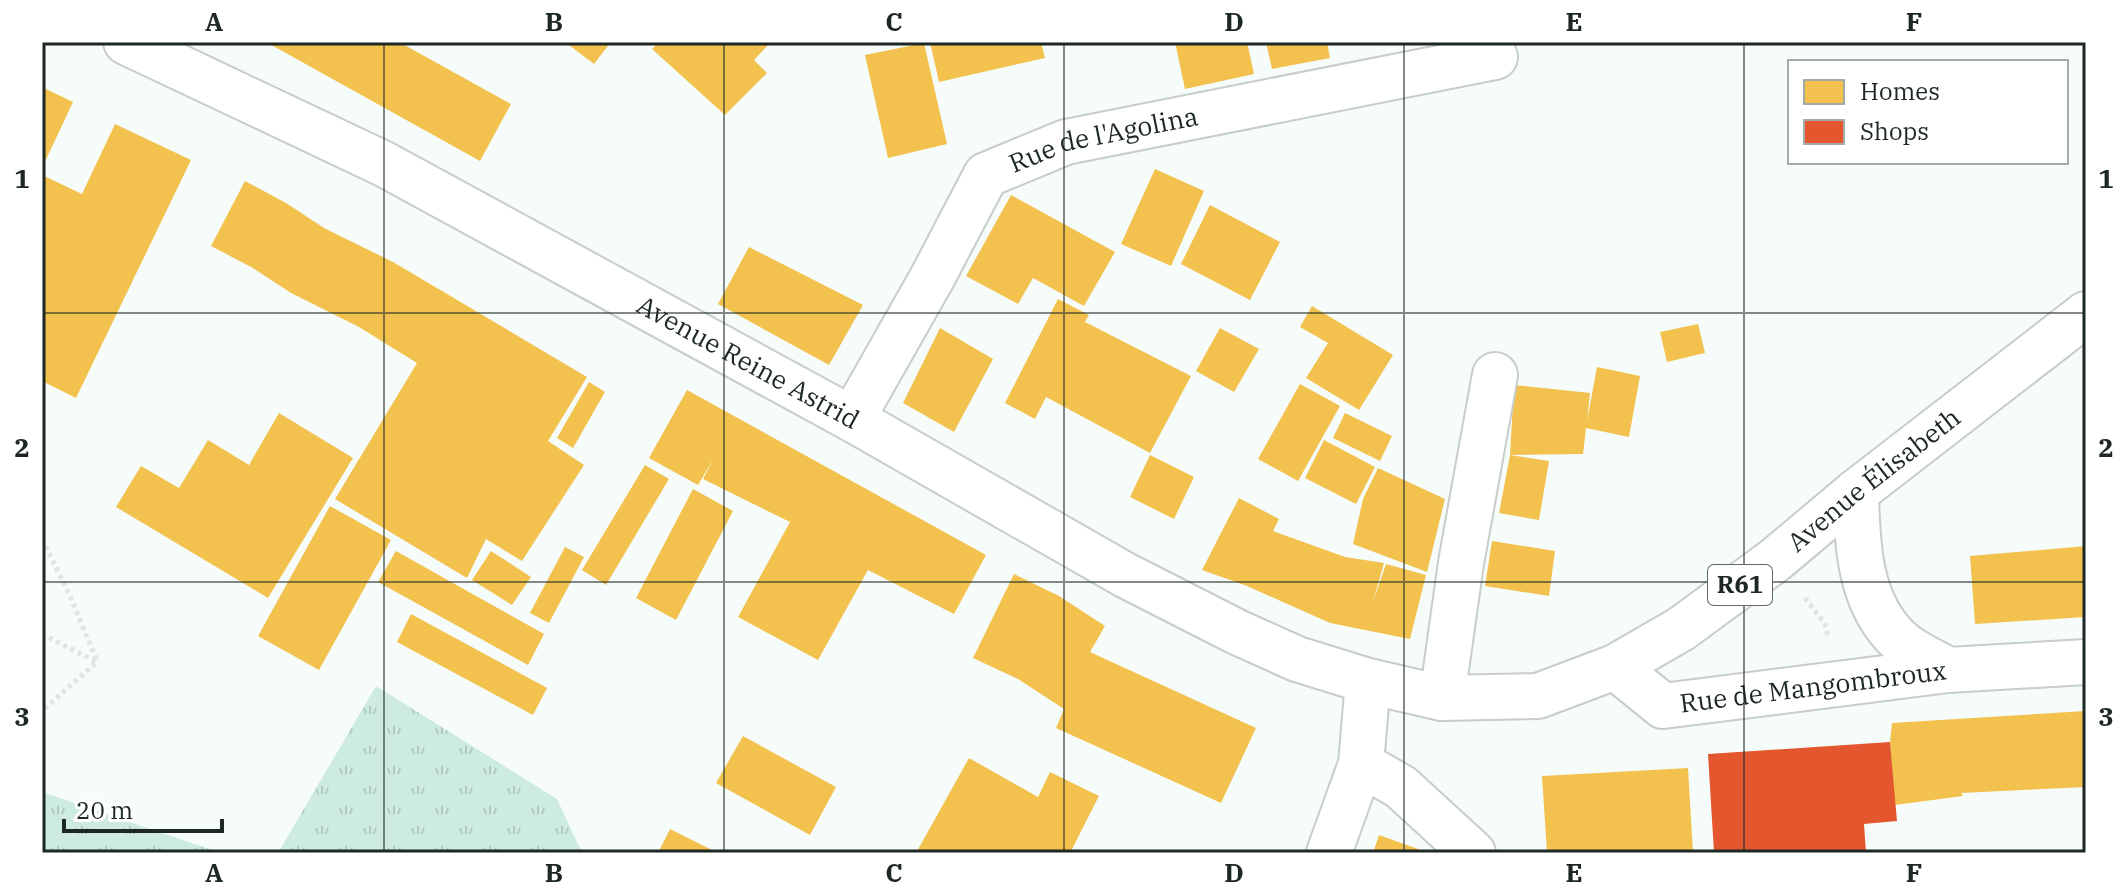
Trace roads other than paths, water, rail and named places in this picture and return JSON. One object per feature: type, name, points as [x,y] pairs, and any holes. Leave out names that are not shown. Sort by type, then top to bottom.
[{"type":"main road","name":"Avenue Reine Astrid","points":[[126,42],[384,164],[852,419],[1181,604],[1297,659],[1368,681]]},
{"type":"main road","name":"Rue de l'Agolina","points":[[852,419],[986,175],[1066,142],[1495,57]]},
{"type":"main road","name":"Avenue Élisabeth","points":[[1615,667],[1681,629],[1775,560],[1856,492],[2086,314]]},
{"type":"main road","points":[[1442,698],[1461,563],[1495,375]]},
{"type":"main road","points":[[1856,492],[1861,564],[1878,614],[1901,642],[1948,670]]},
{"type":"main road","name":"Rue de Mangombroux","points":[[1615,667],[1663,706],[1948,670],[2086,662]]},
{"type":"main road","points":[[1329,853],[1361,764],[1368,681],[1442,698],[1538,696],[1615,667]]},
{"type":"main road","points":[[1361,764],[1401,787],[1473,853]]}]
